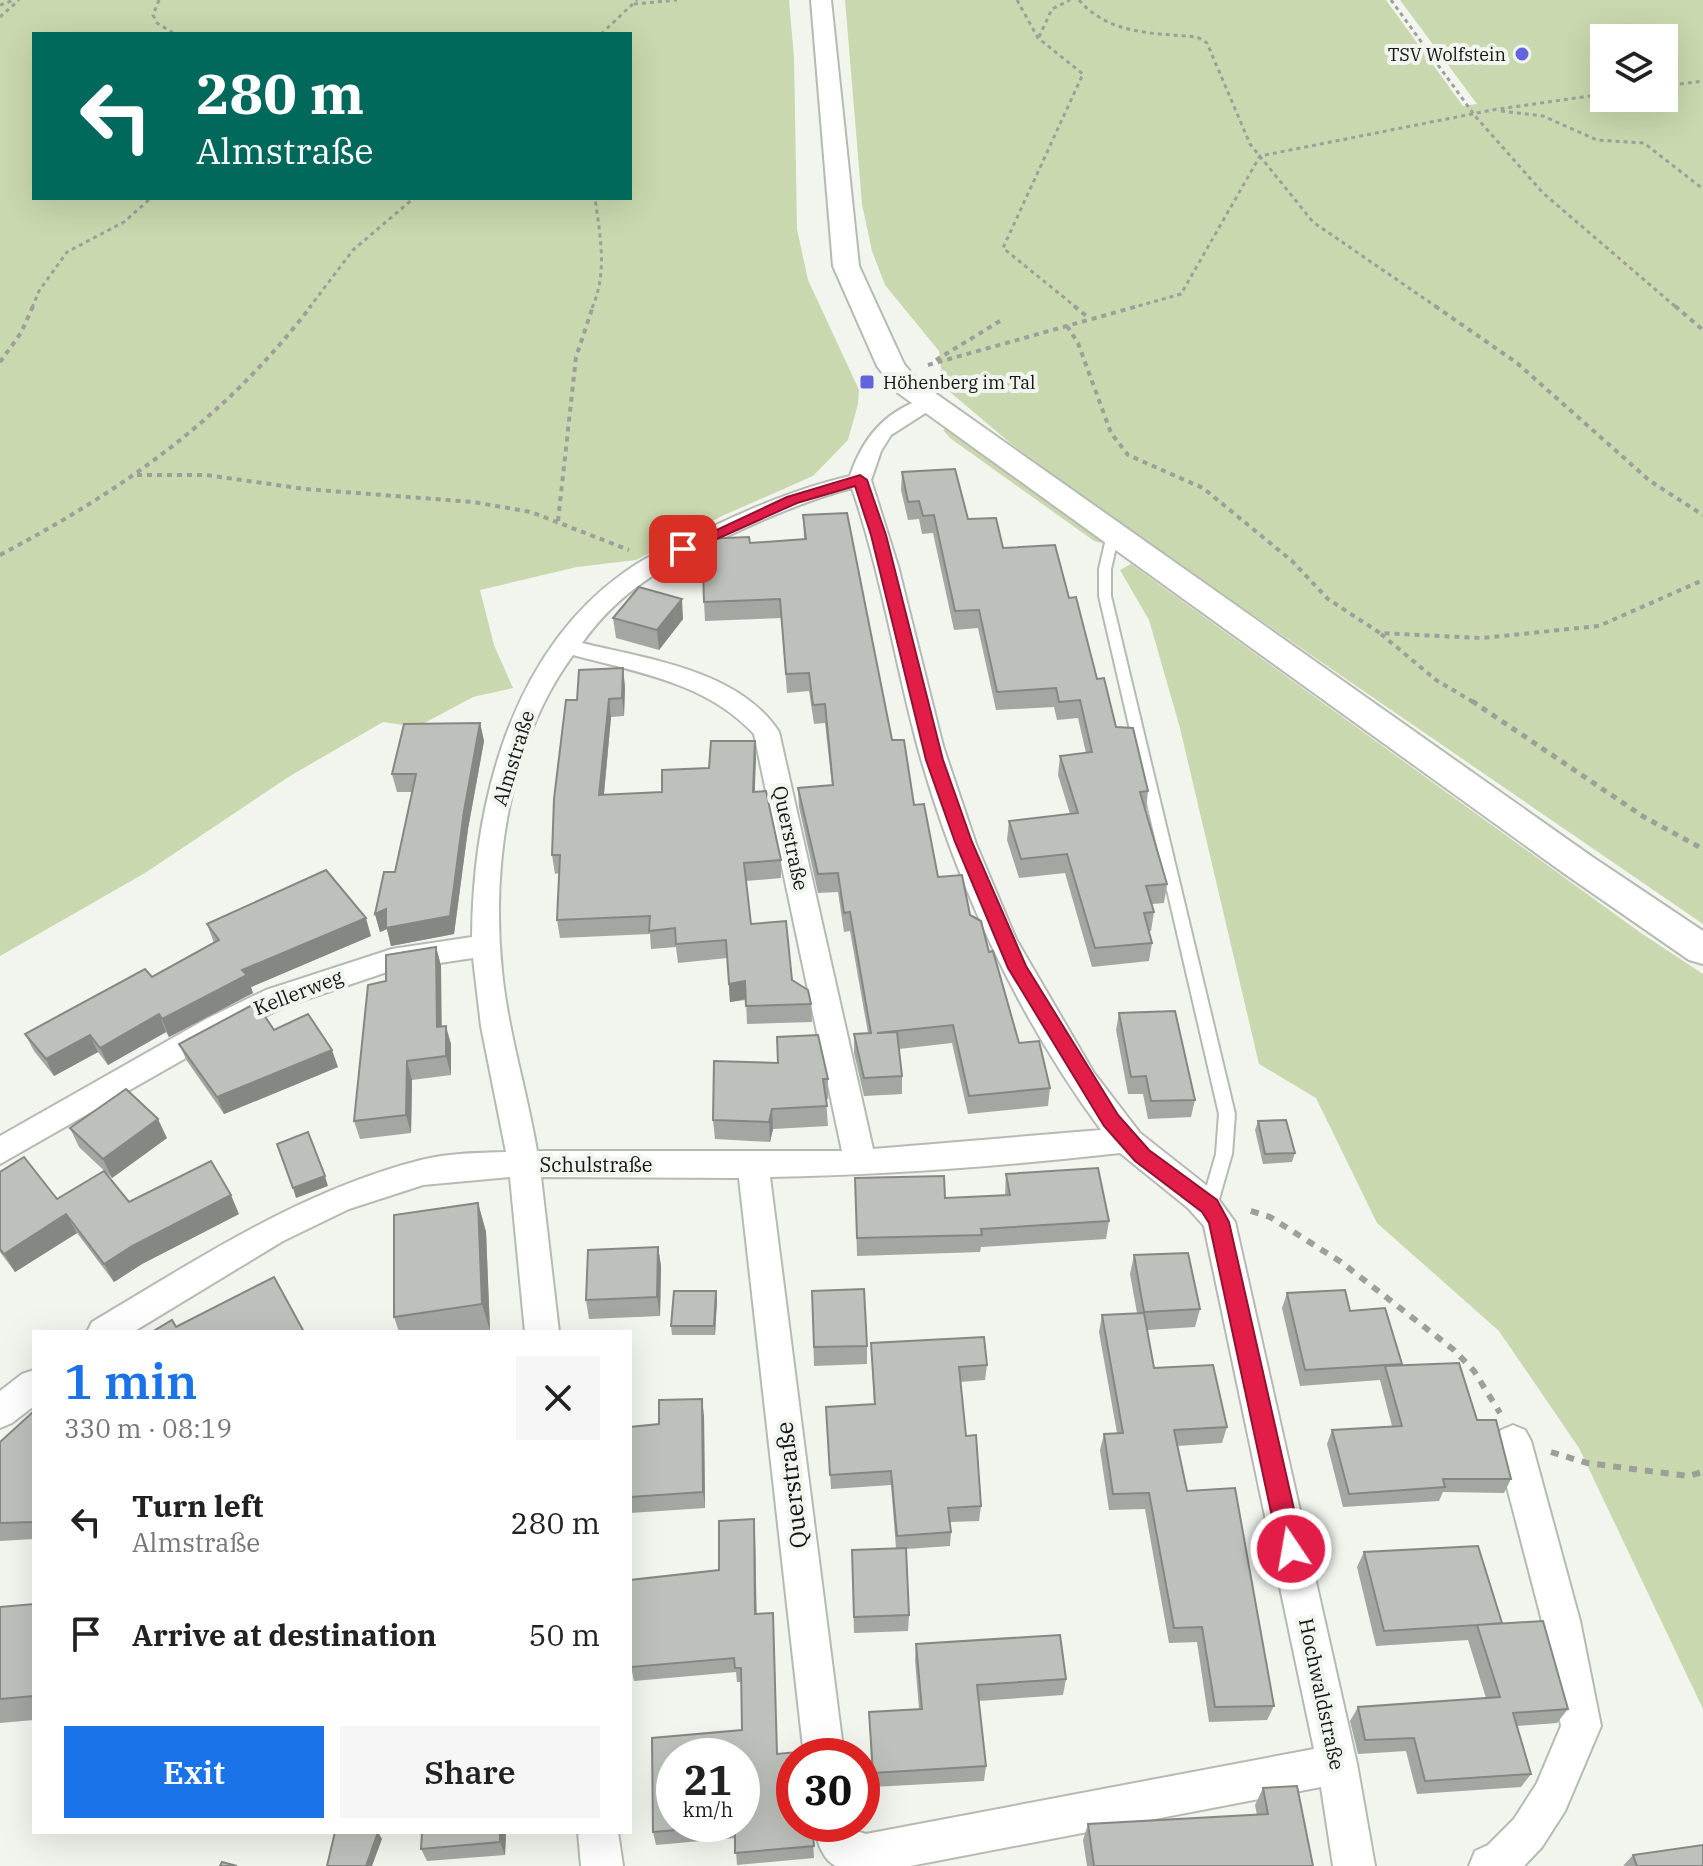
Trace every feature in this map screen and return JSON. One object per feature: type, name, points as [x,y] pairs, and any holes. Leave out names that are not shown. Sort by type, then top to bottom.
[{"type":"main road","points":[[821,0],[843,250],[850,281],[875,325],[897,375],[908,387],[1565,856],[1703,950]]},
{"type":"street","points":[[860,480],[870,449],[884,429],[902,416],[931,403]]},
{"type":"street","name":"Almstraße","points":[[542,1330],[524,1164],[486,945],[490,871],[502,785],[531,701],[566,646],[616,590],[658,561],[792,500],[860,480]]},
{"type":"street","name":"Hochwaldstraße","points":[[860,480],[879,535],[935,760],[989,908],[1017,968],[1067,1053],[1127,1140],[1142,1156],[1209,1206],[1225,1242],[1337,1764],[1354,1866]]},
{"type":"street","name":"Querstraße","points":[[566,646],[720,691],[750,713],[766,732],[860,1163]]},
{"type":"street","name":"Kellerweg","points":[[0,1151],[218,1026],[276,998],[392,960],[486,945]]},
{"type":"street","name":"Schulstraße","points":[[107,1330],[231,1253],[339,1199],[423,1172],[524,1164],[860,1163],[984,1155],[1127,1140]]},
{"type":"street","name":"Querstraße","points":[[753,1165],[822,1738]]},
{"type":"street","points":[[0,1412],[32,1387]]},
{"type":"street","points":[[1490,1866],[1502,1859],[1536,1821],[1551,1797],[1581,1726],[1561,1621],[1513,1441]]},
{"type":"street","points":[[839,1842],[844,1849],[866,1854],[1337,1764]]},
{"type":"street","points":[[598,1834],[602,1866]]},
{"type":"lane","points":[[1113,534],[1105,569],[1105,596],[1227,1114],[1224,1154],[1209,1206]]},
{"type":"path","points":[[0,5],[17,0]]},
{"type":"path","points":[[0,17],[17,0]]},
{"type":"path","points":[[159,0],[153,15],[157,23],[172,32]]},
{"type":"path","points":[[603,32],[637,0]]},
{"type":"path","points":[[633,5],[677,0]]},
{"type":"path","points":[[1017,0],[1038,38],[1083,74],[1003,248],[1090,319]]},
{"type":"path","points":[[1038,38],[1052,9],[1070,0]]},
{"type":"path","points":[[1079,0],[1087,12],[1106,24],[1197,37],[1207,43],[1250,144],[1313,222],[1517,363],[1650,481],[1703,515]]},
{"type":"path","points":[[1391,0],[1475,116],[1543,193],[1703,330]]},
{"type":"path","points":[[608,27],[609,32]]},
{"type":"path","points":[[1678,84],[1703,81]]},
{"type":"path","points":[[1000,321],[926,366],[1181,294],[1260,156],[1475,116],[1492,110],[1590,96]]},
{"type":"path","points":[[1492,110],[1543,116],[1597,140],[1644,143],[1703,189]]},
{"type":"path","points":[[0,362],[21,333],[39,291],[67,252],[124,222],[149,200]]},
{"type":"path","points":[[0,555],[51,528],[136,475],[217,412],[292,331],[353,250],[412,200]]},
{"type":"path","points":[[558,521],[576,357],[586,321],[599,292],[603,265],[595,200]]},
{"type":"path","points":[[1067,326],[1078,343],[1111,433],[1128,455],[1210,493],[1292,561],[1328,599],[1380,633],[1436,680],[1508,723],[1644,817],[1703,849]]},
{"type":"path","points":[[136,475],[206,475],[305,489],[473,502],[531,512],[658,561]]},
{"type":"path","points":[[1380,633],[1482,638],[1599,626],[1703,580]]},
{"type":"path","points":[[1209,1206],[1240,1208],[1270,1217],[1341,1262],[1454,1350],[1474,1371],[1513,1441],[1587,1463],[1688,1476],[1703,1472]]},
{"type":"green space","points":[[0,0],[789,0],[794,57],[797,229],[808,280],[859,390],[848,440],[813,476],[722,516],[636,560],[577,567],[480,590],[494,645],[513,688],[473,697],[417,727],[383,722],[290,776],[145,873],[0,956]]},
{"type":"green space","points":[[845,0],[1386,0],[1463,106],[1477,104],[1400,0],[1703,0],[1703,924],[1123,526],[1010,443],[943,386],[939,351],[885,285],[872,251],[862,204]]},
{"type":"green space","points":[[946,429],[1099,537],[1102,543],[1094,541],[950,438],[943,430]]},
{"type":"green space","points":[[1131,564],[1641,933],[1703,974],[1703,1709],[1579,1448],[1499,1331],[1377,1223],[1316,1098],[1259,1064],[1180,728],[1149,620],[1120,570]]},
{"type":"building","points":[[955,469],[968,519],[996,518],[1003,548],[1055,545],[1069,598],[1076,597],[1097,679],[1104,678],[1116,727],[1133,728],[1148,791],[1140,792],[1167,884],[1146,886],[1154,912],[1144,913],[1152,943],[1095,948],[1067,854],[1021,859],[1009,821],[1078,813],[1060,756],[1092,752],[1080,700],[1059,702],[1056,688],[997,692],[979,610],[955,611],[934,515],[923,516],[919,501],[908,502],[902,472]]},
{"type":"building","points":[[847,513],[892,740],[904,740],[914,805],[924,804],[938,877],[962,875],[970,915],[981,921],[989,952],[993,951],[1019,1043],[1039,1041],[1050,1088],[969,1096],[953,1025],[877,1033],[897,1032],[902,1076],[864,1078],[854,1034],[871,1033],[850,912],[844,913],[838,873],[818,874],[798,788],[833,785],[825,704],[813,705],[809,673],[786,674],[780,599],[704,602],[702,539],[749,537],[750,543],[806,539],[803,515]]},
{"type":"building","points":[[639,587],[682,599],[657,630],[613,618]]},
{"type":"building","points":[[623,668],[622,698],[609,699],[599,795],[662,792],[662,770],[709,768],[711,741],[755,741],[753,792],[766,791],[781,860],[744,863],[751,924],[786,921],[792,980],[808,990],[811,1004],[746,1006],[745,981],[729,984],[726,940],[676,944],[675,928],[649,931],[650,916],[557,920],[560,855],[552,855],[554,799],[566,700],[577,700],[579,670]]},
{"type":"building","points":[[480,723],[450,916],[386,928],[386,909],[375,914],[384,872],[395,872],[416,774],[392,774],[404,724]]},
{"type":"building","points":[[326,870],[366,918],[242,970],[247,975],[162,1019],[159,1014],[100,1048],[90,1035],[46,1059],[25,1034],[145,969],[152,977],[219,940],[207,924]]},
{"type":"building","points":[[436,947],[437,1027],[446,1026],[446,1056],[407,1061],[406,1115],[354,1121],[368,985],[386,981],[386,955]]},
{"type":"building","points":[[256,1003],[274,1030],[308,1014],[332,1050],[217,1097],[179,1044]]},
{"type":"building","points":[[1175,1011],[1195,1100],[1151,1101],[1146,1076],[1131,1077],[1119,1013]]},
{"type":"building","points":[[818,1035],[828,1079],[823,1079],[827,1106],[772,1109],[769,1122],[713,1120],[714,1061],[778,1063],[777,1037]]},
{"type":"building","points":[[126,1089],[158,1119],[103,1159],[70,1128]]},
{"type":"building","points":[[1286,1120],[1295,1153],[1265,1154],[1258,1121]]},
{"type":"building","points":[[308,1132],[325,1176],[293,1188],[277,1144]]},
{"type":"building","points":[[24,1157],[57,1199],[104,1171],[129,1202],[211,1161],[231,1195],[132,1246],[104,1264],[66,1214],[4,1254],[0,1249],[0,1172]]},
{"type":"building","points":[[1098,1168],[1109,1221],[981,1229],[982,1235],[857,1238],[855,1178],[944,1176],[945,1198],[1010,1195],[1006,1174]]},
{"type":"building","points":[[478,1203],[482,1304],[394,1317],[394,1215]]},
{"type":"building","points":[[658,1247],[657,1297],[586,1300],[588,1250]]},
{"type":"building","points":[[1188,1253],[1200,1309],[1144,1312],[1134,1255]]},
{"type":"building","points":[[274,1277],[303,1330],[155,1330],[172,1320],[176,1327]]},
{"type":"building","points":[[864,1289],[867,1346],[814,1347],[812,1291]]},
{"type":"building","points":[[1345,1290],[1350,1311],[1385,1308],[1402,1364],[1305,1370],[1287,1293]]},
{"type":"building","points":[[674,1291],[716,1291],[714,1326],[671,1326]]},
{"type":"building","points":[[1144,1313],[1154,1368],[1213,1365],[1227,1427],[1174,1430],[1187,1491],[1235,1488],[1274,1706],[1215,1707],[1202,1627],[1174,1628],[1149,1493],[1113,1494],[1104,1434],[1123,1433],[1102,1315]]},
{"type":"building","points":[[984,1337],[987,1365],[959,1367],[966,1436],[976,1435],[981,1506],[948,1508],[951,1532],[897,1536],[891,1471],[830,1475],[826,1407],[875,1404],[871,1343]]},
{"type":"building","points":[[1459,1363],[1477,1420],[1496,1420],[1511,1479],[1443,1479],[1445,1487],[1349,1494],[1332,1430],[1402,1426],[1385,1366]]},
{"type":"building","points":[[702,1399],[703,1492],[632,1497],[632,1427],[659,1424],[659,1400]]},
{"type":"building","points":[[32,1413],[32,1522],[0,1523],[0,1442]]},
{"type":"building","points":[[754,1519],[755,1614],[773,1613],[776,1842],[814,1842],[814,1846],[735,1853],[735,1842],[760,1842],[760,1738],[656,1738],[656,1832],[653,1832],[652,1738],[742,1730],[741,1668],[735,1668],[734,1658],[632,1667],[632,1580],[719,1570],[719,1521]]},
{"type":"building","points":[[1478,1546],[1502,1623],[1384,1631],[1364,1552]]},
{"type":"building","points":[[906,1548],[909,1615],[854,1617],[852,1550]]},
{"type":"building","points":[[32,1604],[32,1696],[0,1699],[0,1607]]},
{"type":"building","points":[[1543,1621],[1568,1709],[1513,1713],[1531,1774],[1425,1781],[1414,1738],[1365,1740],[1358,1707],[1500,1697],[1477,1625]]},
{"type":"building","points":[[1060,1635],[1066,1679],[977,1685],[986,1766],[880,1773],[880,1738],[871,1738],[869,1712],[922,1709],[916,1644]]},
{"type":"building","points":[[1297,1786],[1313,1866],[1094,1866],[1088,1824],[1268,1814],[1263,1788]]},
{"type":"building","points":[[335,1834],[377,1834],[366,1866],[327,1866]]},
{"type":"building","points":[[422,1834],[500,1834],[500,1842],[421,1849]]},
{"type":"building","points":[[1703,1845],[1703,1866],[1637,1866],[1633,1855]]},
{"type":"place","name":"TSV Wolfstein","points":[[1522,54]]},
{"type":"place","name":"Höhenberg im Tal","points":[[867,382]]},
{"type":"route","points":[[683,549],[758,513],[818,491],[860,480],[879,535],[935,760],[963,842],[1017,968],[1111,1120],[1142,1156],[1192,1191],[1209,1206],[1219,1222],[1291,1549]]}]
